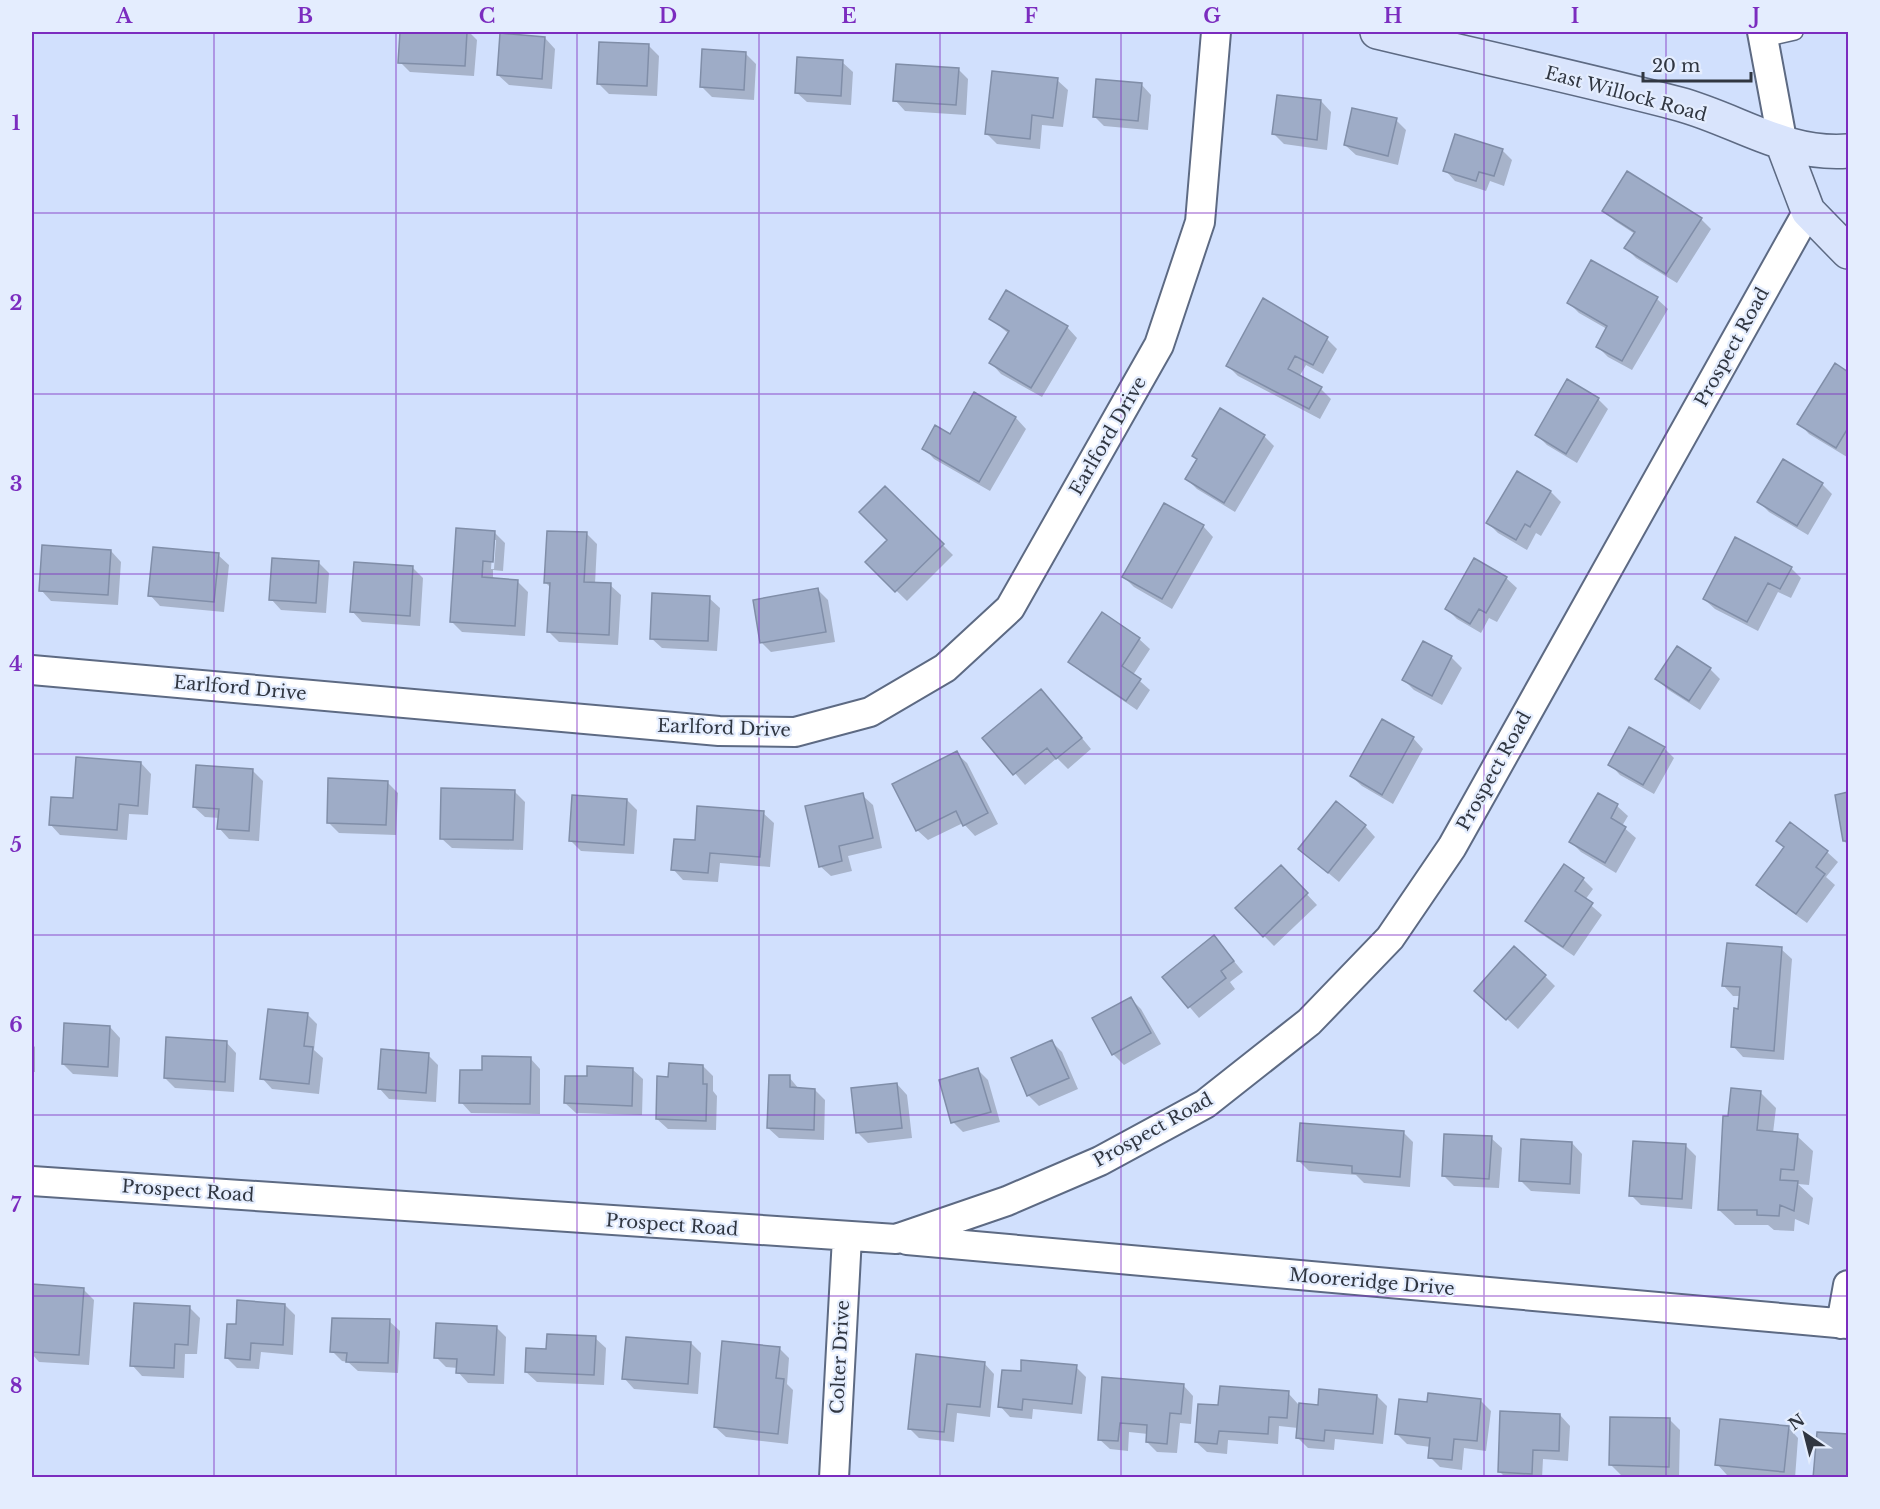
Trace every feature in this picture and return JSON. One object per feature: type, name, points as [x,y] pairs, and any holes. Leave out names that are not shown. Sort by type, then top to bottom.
[{"type":"street","name":"Earlford Drive","points":[[32,670],[719,731],[795,732],[870,712],[945,668],[1010,608],[1159,345],[1200,222],[1216,32]]},
{"type":"street","name":"East Willock Road","points":[[1377,32],[1682,105],[1783,144]]},
{"type":"street","points":[[1762,35],[1783,144],[1808,211],[1848,252]]},
{"type":"street","points":[[1783,144],[1827,153],[1848,151]]},
{"type":"street","name":"Prospect Road","points":[[32,1180],[896,1239],[1007,1201],[1100,1161],[1204,1104],[1309,1022],[1390,938],[1452,847],[1808,211]]},
{"type":"street","name":"Colter Drive","points":[[834,1478],[847,1237]]},
{"type":"street","name":"Mooreridge Drive","points":[[896,1239],[1845,1324]]},
{"type":"street","points":[[1845,1324],[1848,1285]]},
{"type":"lane","points":[[1762,35],[1795,32]]},
{"type":"building","points":[[400,32],[467,32],[465,66],[398,63]]},
{"type":"building","points":[[500,33],[545,37],[542,79],[497,75]]},
{"type":"building","points":[[599,42],[649,44],[647,86],[597,84]]},
{"type":"building","points":[[702,49],[746,52],[744,90],[700,87]]},
{"type":"building","points":[[797,57],[843,60],[841,96],[795,93]]},
{"type":"building","points":[[896,64],[959,68],[956,105],[893,101]]},
{"type":"building","points":[[992,71],[1058,78],[1053,118],[1032,115],[1030,139],[985,134]]},
{"type":"building","points":[[1096,79],[1142,83],[1138,121],[1093,117]]},
{"type":"building","points":[[1277,95],[1321,100],[1317,140],[1272,134]]},
{"type":"building","points":[[1352,108],[1397,118],[1388,156],[1344,145]]},
{"type":"building","points":[[1455,134],[1503,149],[1494,176],[1479,172],[1476,181],[1443,171]]},
{"type":"building","points":[[1627,171],[1702,218],[1666,274],[1624,248],[1635,232],[1602,211]]},
{"type":"building","points":[[1591,260],[1658,297],[1622,361],[1596,347],[1607,326],[1567,303]]},
{"type":"building","points":[[1006,290],[1068,326],[1031,388],[989,363],[1009,331],[989,319]]},
{"type":"building","points":[[1263,298],[1328,337],[1313,365],[1295,356],[1288,369],[1322,387],[1309,409],[1226,366]]},
{"type":"building","points":[[1835,363],[1848,372],[1848,428],[1836,448],[1797,424]]},
{"type":"building","points":[[1567,379],[1599,398],[1566,454],[1535,435]]},
{"type":"building","points":[[974,392],[1016,417],[979,482],[922,449],[935,425],[950,434]]},
{"type":"building","points":[[1220,408],[1265,435],[1224,503],[1185,479],[1197,459],[1192,456]]},
{"type":"building","points":[[1783,459],[1823,483],[1797,526],[1757,502]]},
{"type":"building","points":[[1517,471],[1551,491],[1530,527],[1525,524],[1516,540],[1486,523]]},
{"type":"building","points":[[885,486],[944,544],[895,592],[865,562],[887,540],[859,512]]},
{"type":"building","points":[[1164,503],[1204,525],[1162,599],[1122,577]]},
{"type":"building","points":[[456,528],[495,531],[493,562],[483,561],[482,577],[518,580],[515,626],[450,622]]},
{"type":"building","points":[[547,531],[587,532],[584,582],[611,583],[609,635],[547,632],[550,583],[544,583]]},
{"type":"building","points":[[1735,537],[1792,567],[1780,589],[1768,583],[1747,622],[1703,599]]},
{"type":"building","points":[[42,545],[111,550],[108,595],[39,591]]},
{"type":"building","points":[[153,547],[219,553],[214,602],[148,596]]},
{"type":"building","points":[[272,558],[319,561],[316,603],[269,600]]},
{"type":"building","points":[[1474,558],[1507,577],[1486,613],[1479,609],[1470,624],[1445,609]]},
{"type":"building","points":[[354,562],[413,566],[410,616],[350,612]]},
{"type":"building","points":[[818,588],[826,632],[760,643],[753,600]]},
{"type":"building","points":[[652,593],[710,596],[708,641],[650,639]]},
{"type":"building","points":[[1102,612],[1140,638],[1122,666],[1141,679],[1126,701],[1068,662]]},
{"type":"building","points":[[1423,641],[1452,656],[1432,696],[1402,680]]},
{"type":"building","points":[[1677,646],[1711,668],[1689,701],[1655,679]]},
{"type":"building","points":[[1041,689],[1082,738],[1056,759],[1047,748],[1013,775],[982,738]]},
{"type":"building","points":[[1382,719],[1414,737],[1382,795],[1350,776]]},
{"type":"building","points":[[1629,727],[1665,747],[1643,785],[1608,765]]},
{"type":"building","points":[[957,751],[988,813],[963,826],[956,811],[916,831],[892,784]]},
{"type":"building","points":[[76,757],[141,762],[138,806],[119,804],[117,830],[49,825],[51,797],[73,798]]},
{"type":"building","points":[[196,765],[253,769],[249,831],[217,829],[219,809],[193,807]]},
{"type":"building","points":[[328,778],[388,781],[386,825],[327,823]]},
{"type":"building","points":[[441,788],[515,790],[513,840],[440,839]]},
{"type":"building","points":[[1848,792],[1848,841],[1843,841],[1835,795]]},
{"type":"building","points":[[863,793],[873,838],[839,846],[842,861],[819,867],[805,806]]},
{"type":"building","points":[[1598,793],[1618,804],[1611,818],[1626,827],[1605,863],[1569,842]]},
{"type":"building","points":[[572,795],[627,799],[624,845],[569,841]]},
{"type":"building","points":[[1336,801],[1366,825],[1328,873],[1298,849]]},
{"type":"building","points":[[697,806],[764,811],[760,857],[710,853],[708,873],[671,870],[674,839],[695,840]]},
{"type":"building","points":[[1790,822],[1828,851],[1816,867],[1825,874],[1796,914],[1756,885],[1784,847],[1776,841]]},
{"type":"building","points":[[1564,864],[1584,878],[1575,891],[1593,903],[1563,947],[1525,921]]},
{"type":"building","points":[[1281,865],[1308,893],[1263,937],[1235,908]]},
{"type":"building","points":[[1214,935],[1234,961],[1221,971],[1226,978],[1188,1008],[1162,977]]},
{"type":"building","points":[[1727,943],[1782,947],[1774,1051],[1731,1047],[1734,1008],[1738,1009],[1740,987],[1722,986]]},
{"type":"building","points":[[1514,946],[1546,975],[1506,1020],[1474,991]]},
{"type":"building","points":[[1131,997],[1151,1033],[1112,1055],[1092,1018]]},
{"type":"building","points":[[268,1009],[308,1013],[304,1046],[313,1047],[309,1084],[260,1079]]},
{"type":"building","points":[[64,1023],[110,1026],[108,1067],[62,1064]]},
{"type":"building","points":[[166,1037],[227,1041],[225,1082],[164,1078]]},
{"type":"building","points":[[1052,1040],[1069,1078],[1027,1096],[1011,1058]]},
{"type":"building","points":[[381,1049],[429,1053],[426,1093],[378,1089]]},
{"type":"building","points":[[482,1056],[531,1057],[530,1104],[459,1103],[460,1070],[482,1070]]},
{"type":"building","points":[[669,1063],[703,1065],[703,1084],[707,1084],[706,1121],[656,1119],[657,1076],[668,1077]]},
{"type":"building","points":[[587,1066],[633,1068],[632,1106],[564,1103],[565,1076],[587,1076]]},
{"type":"building","points":[[978,1068],[991,1112],[951,1123],[939,1080]]},
{"type":"building","points":[[769,1075],[790,1075],[790,1087],[815,1089],[814,1130],[767,1128]]},
{"type":"building","points":[[897,1083],[902,1128],[856,1133],[851,1088]]},
{"type":"building","points":[[1731,1088],[1761,1091],[1757,1130],[1798,1134],[1794,1170],[1781,1169],[1780,1180],[1798,1181],[1794,1211],[1780,1205],[1779,1216],[1757,1215],[1757,1210],[1718,1210],[1723,1116],[1728,1116]]},
{"type":"building","points":[[1300,1123],[1404,1131],[1400,1177],[1352,1173],[1352,1166],[1297,1161]]},
{"type":"building","points":[[1444,1134],[1492,1136],[1489,1179],[1442,1176]]},
{"type":"building","points":[[1521,1139],[1572,1142],[1570,1184],[1519,1181]]},
{"type":"building","points":[[1633,1141],[1686,1144],[1682,1199],[1629,1196]]},
{"type":"building","points":[[32,1284],[84,1288],[79,1355],[32,1352]]},
{"type":"building","points":[[237,1300],[285,1304],[283,1345],[251,1343],[250,1360],[225,1358],[227,1324],[236,1324]]},
{"type":"building","points":[[134,1303],[190,1306],[188,1345],[175,1344],[174,1368],[130,1366]]},
{"type":"building","points":[[332,1318],[390,1319],[388,1363],[346,1362],[347,1353],[330,1352]]},
{"type":"building","points":[[436,1323],[497,1326],[494,1375],[456,1373],[457,1359],[434,1358]]},
{"type":"building","points":[[547,1334],[596,1336],[594,1375],[525,1372],[526,1348],[546,1349]]},
{"type":"building","points":[[626,1337],[691,1342],[688,1384],[622,1379]]},
{"type":"building","points":[[722,1341],[780,1347],[776,1378],[784,1379],[778,1434],[714,1427]]},
{"type":"building","points":[[916,1354],[985,1362],[980,1407],[947,1404],[944,1432],[908,1429]]},
{"type":"building","points":[[1021,1360],[1077,1365],[1072,1404],[1023,1399],[1022,1410],[998,1407],[1002,1370],[1021,1371]]},
{"type":"building","points":[[1102,1377],[1184,1384],[1181,1414],[1170,1413],[1167,1444],[1146,1442],[1147,1425],[1120,1423],[1118,1441],[1098,1440]]},
{"type":"building","points":[[1220,1386],[1289,1391],[1287,1418],[1269,1417],[1268,1434],[1219,1431],[1217,1444],[1195,1442],[1198,1404],[1218,1405]]},
{"type":"building","points":[[1319,1389],[1377,1395],[1373,1434],[1325,1430],[1324,1441],[1296,1438],[1299,1403],[1318,1405]]},
{"type":"building","points":[[1428,1393],[1481,1399],[1477,1441],[1454,1439],[1452,1460],[1428,1458],[1430,1438],[1395,1434],[1399,1399],[1427,1402]]},
{"type":"building","points":[[1500,1411],[1560,1414],[1559,1451],[1533,1450],[1532,1474],[1498,1472]]},
{"type":"building","points":[[1610,1417],[1670,1418],[1669,1467],[1609,1465]]},
{"type":"building","points":[[1720,1419],[1789,1426],[1784,1472],[1715,1465]]},
{"type":"building","points":[[1817,1432],[1848,1434],[1848,1478],[1813,1478]]}]
